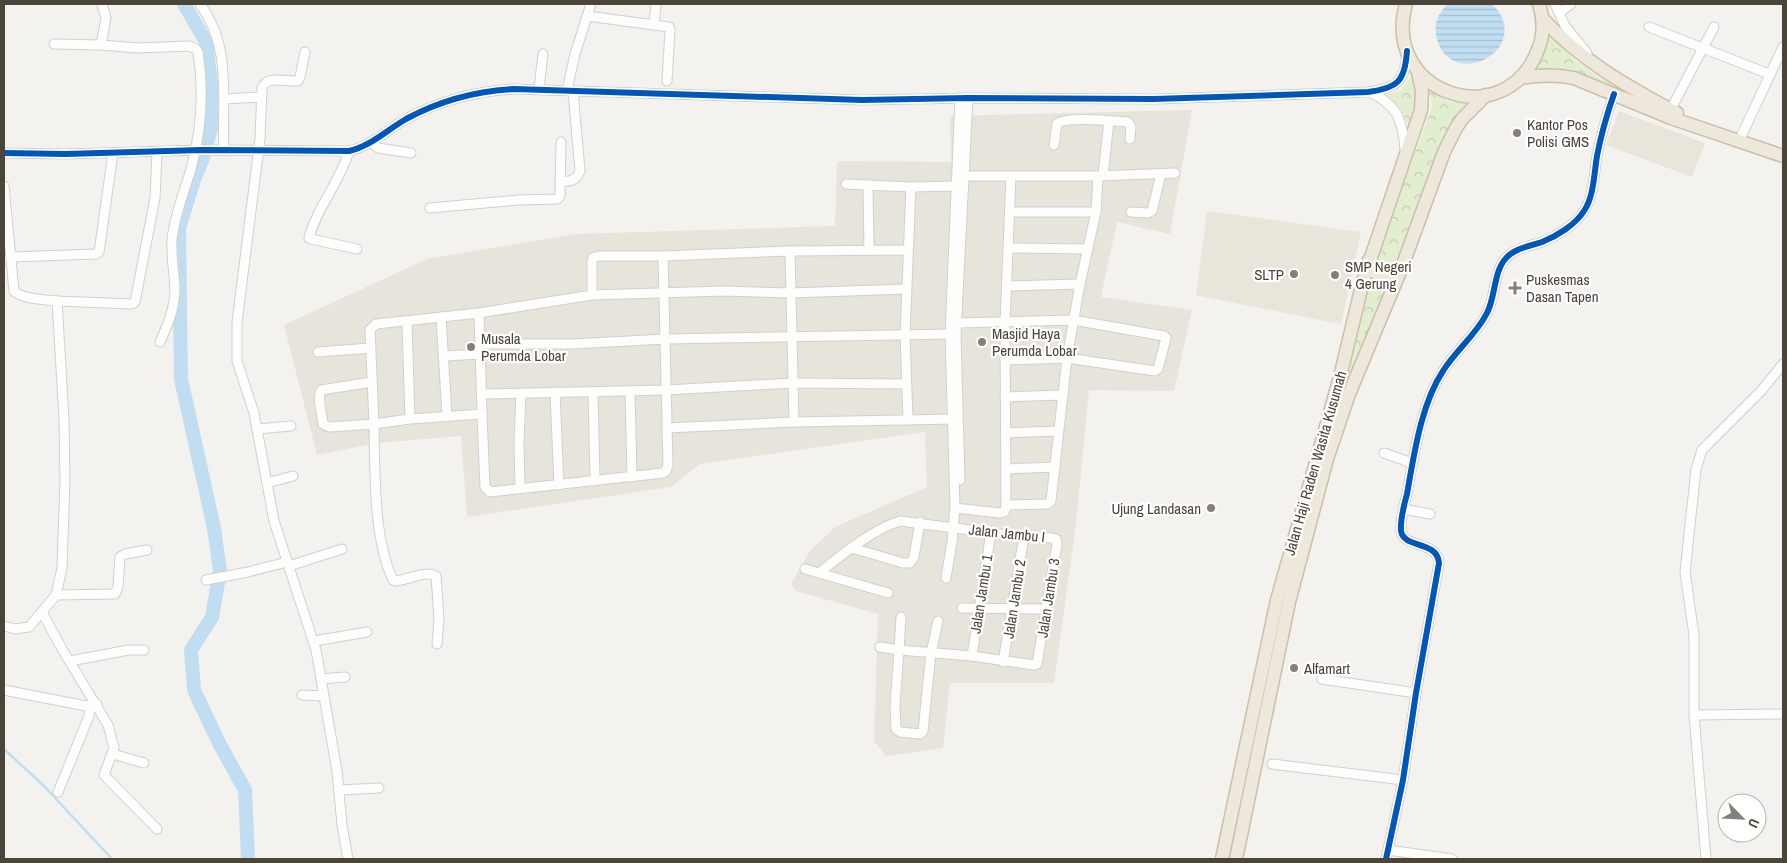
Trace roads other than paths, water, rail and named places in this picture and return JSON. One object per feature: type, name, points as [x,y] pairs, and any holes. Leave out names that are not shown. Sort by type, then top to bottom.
[{"type":"highway","points":[[1406,4],[1403,36],[1407,51],[1418,72],[1432,84],[1449,93],[1467,97],[1486,95],[1504,89],[1520,78],[1535,59],[1542,35],[1542,18],[1539,4]]},
{"type":"highway","points":[[1542,18],[1553,31],[1580,55],[1647,103],[1717,133],[1783,156]]},
{"type":"highway","name":"Jalan Haji Raden Wasita Kusumah","points":[[1222,859],[1283,601],[1369,260],[1421,110],[1422,91],[1418,72]]},
{"type":"highway","points":[[1520,78],[1537,75],[1559,75],[1582,81],[1614,94],[1671,110],[1717,133]]},
{"type":"highway","name":"Jalan Haji Raden Wasita Kusumah","points":[[1236,859],[1283,601],[1349,394],[1402,267],[1444,152],[1462,119],[1486,95]]},
{"type":"highway","points":[[1369,260],[1372,271],[1385,279],[1393,277],[1402,267]]},
{"type":"street","points":[[101,45],[106,18],[102,4]]},
{"type":"street","points":[[200,4],[209,16],[216,32],[223,71],[224,99],[221,151]]},
{"type":"street","points":[[560,181],[572,181],[580,171],[570,90],[575,54],[586,16],[592,4]]},
{"type":"street","points":[[654,24],[656,4]]},
{"type":"street","points":[[1555,4],[1572,36],[1600,68]]},
{"type":"street","points":[[1559,13],[1571,4]]},
{"type":"street","points":[[586,16],[667,26],[670,30],[667,80]]},
{"type":"street","points":[[1649,27],[1769,74]]},
{"type":"street","points":[[1671,110],[1714,28]]},
{"type":"street","points":[[54,44],[138,48],[189,46],[196,49],[199,57],[202,79],[198,150],[182,194],[172,239],[175,287],[173,305],[169,324],[160,342]]},
{"type":"street","points":[[1739,141],[1769,74],[1783,50]]},
{"type":"street","points":[[4,153],[113,153],[198,150],[349,151],[365,146],[406,119],[431,108],[466,95],[500,90],[539,89],[862,100],[964,98],[1154,99],[1368,92],[1386,89],[1397,84],[1404,74],[1407,51]]},
{"type":"street","points":[[305,52],[297,82],[266,81],[262,88],[262,151],[241,278],[236,349],[238,368],[261,429],[270,482],[273,515],[317,641],[321,679],[337,772],[342,790],[342,825],[348,859]]},
{"type":"street","points":[[539,89],[543,54]]},
{"type":"street","points":[[1368,92],[1387,102],[1396,114],[1402,130],[1405,160]]},
{"type":"street","points":[[1386,859],[1404,780],[1416,694],[1439,563],[1438,556],[1434,551],[1406,539],[1401,531],[1412,463],[1424,418],[1436,383],[1455,354],[1488,312],[1503,261],[1510,254],[1541,242],[1562,231],[1586,209],[1614,94]]},
{"type":"street","points":[[224,99],[261,97]]},
{"type":"street","points":[[953,334],[957,323],[960,176],[964,98]]},
{"type":"street","points":[[1006,505],[1050,503],[1067,358],[1080,284],[1096,212],[1109,121]]},
{"type":"street","points":[[1054,145],[1058,122],[1109,121],[1130,124],[1130,139]]},
{"type":"street","points":[[371,142],[378,148],[411,153]]},
{"type":"street","points":[[430,208],[519,200],[558,199],[560,196],[561,142]]},
{"type":"street","points":[[349,151],[346,162],[315,221],[309,238],[357,249]]},
{"type":"street","points":[[4,186],[15,293],[26,297],[56,300],[132,304],[137,298],[156,198],[157,152]]},
{"type":"street","points":[[10,257],[96,254],[99,252],[113,153]]},
{"type":"street","points":[[960,176],[1175,173]]},
{"type":"street","points":[[1131,212],[1148,213],[1152,210],[1162,174]]},
{"type":"street","points":[[957,508],[1000,513],[1005,511],[1006,505],[1005,323],[1011,176]]},
{"type":"street","points":[[846,184],[912,187],[960,186]]},
{"type":"street","points":[[868,185],[869,250]]},
{"type":"street","points":[[946,578],[956,527],[957,508],[953,334],[960,186]]},
{"type":"street","points":[[908,420],[905,334],[912,187]]},
{"type":"street","points":[[1010,212],[1096,212]]},
{"type":"street","points":[[1008,248],[1088,249]]},
{"type":"street","points":[[592,295],[592,262],[595,257],[604,255],[663,256],[790,251],[908,250]]},
{"type":"street","points":[[790,251],[794,422]]},
{"type":"street","points":[[479,313],[486,489],[490,492],[663,473],[667,470],[667,428],[663,256]]},
{"type":"street","points":[[1007,286],[1080,284]]},
{"type":"street","points":[[437,644],[439,620],[436,576],[427,574],[396,581],[392,580],[380,540],[370,330],[374,325],[479,313],[592,295],[724,291],[791,293],[906,289]]},
{"type":"street","points":[[4,626],[15,629],[29,628],[56,595],[62,568],[65,481],[64,418],[56,300]]},
{"type":"street","points":[[441,317],[445,356],[447,416]]},
{"type":"street","points":[[957,323],[1073,320],[1164,336],[1166,340],[1158,369],[1155,371],[1067,358],[1005,360]]},
{"type":"street","points":[[407,322],[410,419]]},
{"type":"street","points":[[480,344],[572,344],[665,339],[953,334]]},
{"type":"street","points":[[318,352],[371,348]]},
{"type":"street","points":[[445,356],[481,354]]},
{"type":"street","points":[[1706,859],[1694,715],[1694,635],[1685,572],[1698,456],[1704,447],[1754,398],[1783,364]]},
{"type":"street","points":[[372,382],[320,391],[324,424],[329,427],[482,414]]},
{"type":"street","points":[[482,394],[666,390],[792,383],[906,384]]},
{"type":"street","points":[[630,390],[632,477]]},
{"type":"street","points":[[555,392],[559,485]]},
{"type":"street","points":[[593,392],[595,481]]},
{"type":"street","points":[[520,488],[521,393]]},
{"type":"street","points":[[1005,397],[1063,395]]},
{"type":"street","points":[[667,428],[794,422],[955,419]]},
{"type":"street","points":[[261,429],[291,426]]},
{"type":"street","points":[[1006,432],[1058,431]]},
{"type":"street","points":[[1384,453],[1412,463]]},
{"type":"street","points":[[1006,469],[1055,467]]},
{"type":"street","points":[[270,482],[293,476]]},
{"type":"street","points":[[1404,509],[1430,514]]},
{"type":"street","name":"Jalan Jambu I","points":[[820,572],[852,548],[897,522],[920,522],[1056,539]]},
{"type":"street","points":[[852,548],[903,563],[910,563],[913,560],[920,522]]},
{"type":"street","name":"Jalan Jambu 1","points":[[972,656],[991,532]]},
{"type":"street","name":"Jalan Jambu 2","points":[[1004,662],[1024,536]]},
{"type":"street","name":"Jalan Jambu 3","points":[[1004,662],[1036,665],[1040,658],[1057,544],[1056,539]]},
{"type":"street","points":[[206,580],[291,564],[342,549]]},
{"type":"street","points":[[56,595],[115,594],[118,587],[118,564],[121,555],[147,550]]},
{"type":"street","points":[[805,569],[888,594]]},
{"type":"street","points":[[962,608],[1046,609]]},
{"type":"street","points":[[42,612],[93,705],[108,725],[114,748],[104,775],[157,829]]},
{"type":"street","points":[[901,617],[895,706],[896,729],[900,732],[920,734],[923,732],[931,653],[938,621]]},
{"type":"street","points":[[317,641],[367,632]]},
{"type":"street","points":[[880,647],[972,656],[1004,662]]},
{"type":"street","points":[[70,661],[129,650],[144,650]]},
{"type":"street","points":[[321,679],[345,678]]},
{"type":"street","points":[[1322,678],[1416,694]]},
{"type":"street","points":[[4,690],[86,706],[93,705]]},
{"type":"street","points":[[302,695],[324,696]]},
{"type":"street","points":[[58,792],[93,705]]},
{"type":"street","points":[[1694,715],[1783,714]]},
{"type":"street","points":[[113,754],[144,763]]},
{"type":"street","points":[[1272,764],[1404,780]]},
{"type":"street","points":[[342,790],[379,788]]},
{"type":"street","points":[[1388,850],[1452,859]]},
{"type":"water","points":[[1448,4],[1492,4],[1503,21],[1504,36],[1497,49],[1485,59],[1471,63],[1456,62],[1444,53],[1436,35],[1436,26],[1440,14]]},
{"type":"waterway","points":[[184,4],[206,42],[213,100],[211,128],[203,158],[179,228],[181,379],[214,528],[220,571],[212,617],[191,650],[194,690],[219,743],[245,790],[248,859]]},
{"type":"waterway","points":[[4,749],[44,786],[112,859]]},
{"type":"place","name":"Kantor Pos Polisi GMS","points":[[1517,133]]},
{"type":"place","name":"SLTP","points":[[1294,274]]},
{"type":"place","name":"SMP Negeri 4 Gerung","points":[[1335,275]]},
{"type":"place","name":"Puskesmas Dasan Tapen","points":[[1515,288]]},
{"type":"place","name":"Masjid Haya Perumda Lobar","points":[[982,342]]},
{"type":"place","name":"Musala Perumda Lobar","points":[[471,347]]},
{"type":"place","name":"Ujung Landasan","points":[[1211,508]]},
{"type":"place","name":"Alfamart","points":[[1294,668]]}]
